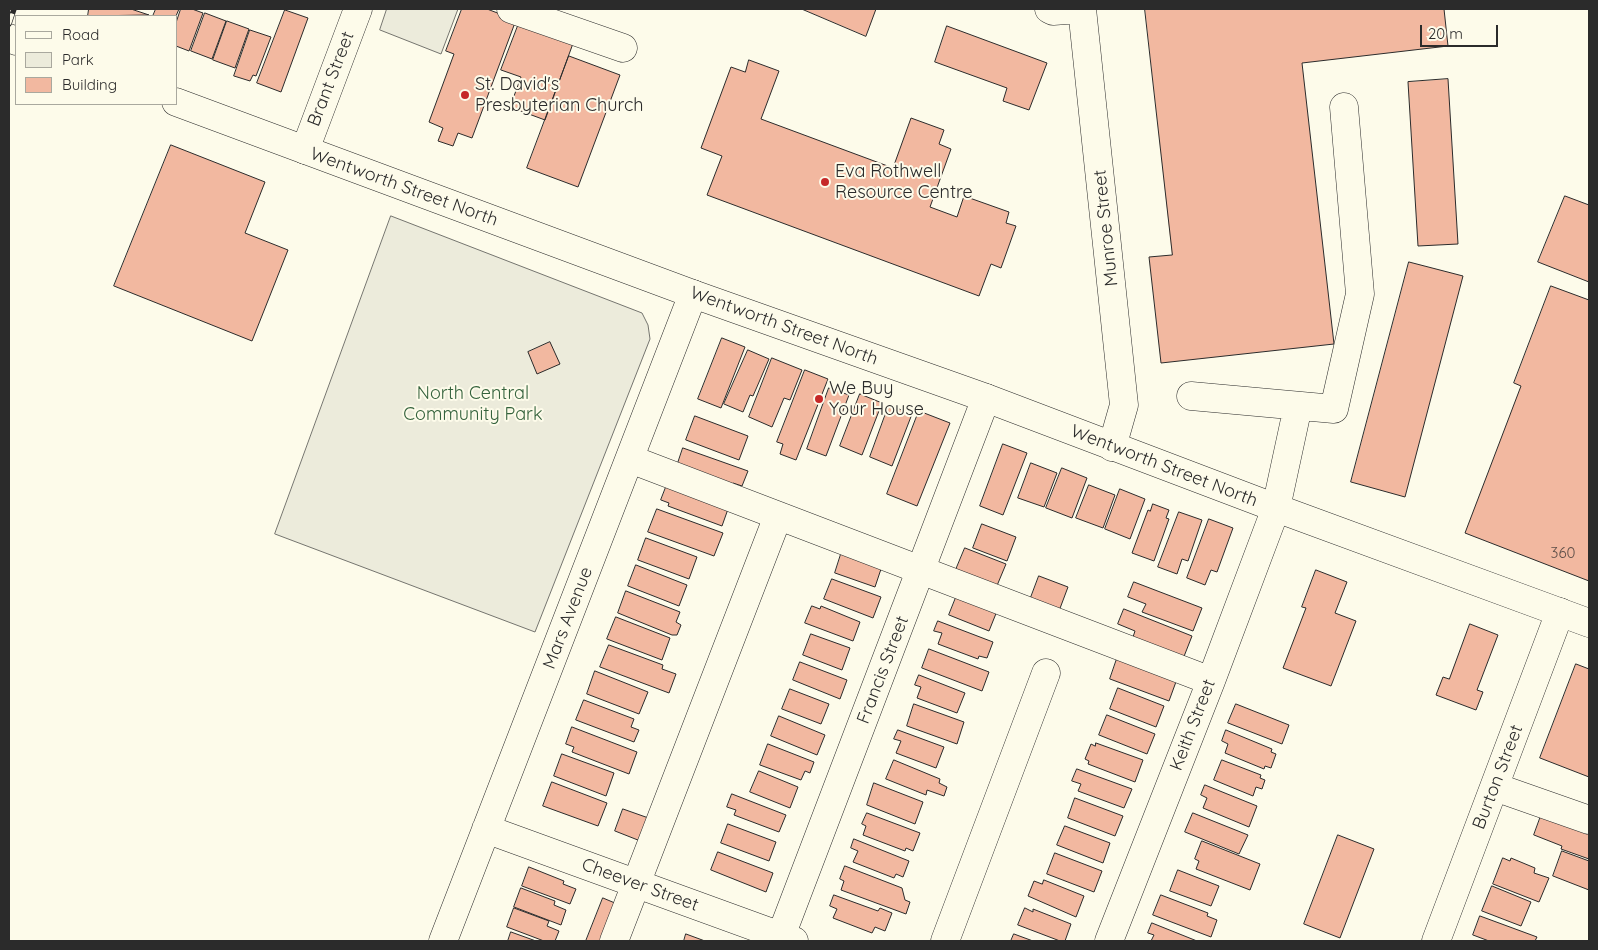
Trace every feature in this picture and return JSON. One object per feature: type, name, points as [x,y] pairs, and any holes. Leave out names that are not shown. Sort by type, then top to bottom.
[{"type":"street","name":"Brant Street","points":[[305,150],[358,9]]},
{"type":"street","points":[[511,9],[623,48]]},
{"type":"street","points":[[1049,9],[1054,11],[1081,9]]},
{"type":"street","name":"Munroe Street","points":[[1081,9],[1124,405],[1112,446]]},
{"type":"street","name":"Wentworth Street North","points":[[178,103],[693,294],[986,398],[1276,508],[1589,623]]},
{"type":"street","points":[[1191,396],[1334,409],[1360,294],[1344,107]]},
{"type":"street","name":"Mars Avenue","points":[[443,941],[693,294]]},
{"type":"street","name":"Francis Street","points":[[785,940],[986,398]]},
{"type":"street","name":"Keith Street","points":[[1109,941],[1211,681],[1276,508],[1298,406]]},
{"type":"street","points":[[630,459],[1211,681]]},
{"type":"street","points":[[614,941],[778,516]]},
{"type":"street","name":"Burton Street","points":[[1436,941],[1560,612]]},
{"type":"street","points":[[945,941],[1046,673]]},
{"type":"street","points":[[1494,787],[1589,820]]},
{"type":"street","name":"Cheever Street","points":[[486,829],[785,940]]},
{"type":"green space","points":[[387,9],[458,9],[441,54],[380,30]]},
{"type":"green space","name":"North Central Community Park","points":[[391,216],[642,313],[648,325],[650,339],[535,632],[275,534]]},
{"type":"building","points":[[89,9],[131,9],[149,15],[88,15]]},
{"type":"building","points":[[156,9],[179,9],[176,15],[153,15]]},
{"type":"building","points":[[181,9],[192,9],[203,13],[189,51],[178,47],[178,17]]},
{"type":"building","points":[[462,9],[487,9],[516,20],[472,138],[458,133],[453,146],[438,141],[443,128],[429,122],[454,54],[446,51]]},
{"type":"building","points":[[802,9],[876,9],[866,36]]},
{"type":"building","points":[[1145,9],[1444,9],[1448,46],[1302,63],[1334,344],[1161,363],[1149,257],[1172,255]]},
{"type":"building","points":[[285,10],[308,18],[281,92],[257,83]]},
{"type":"building","points":[[205,13],[226,21],[212,59],[191,51]]},
{"type":"building","points":[[521,18],[575,38],[545,120],[510,107],[521,77],[501,70]]},
{"type":"building","points":[[227,21],[249,29],[235,68],[213,60]]},
{"type":"building","points":[[947,26],[1047,63],[1029,110],[1003,101],[1007,88],[935,62]]},
{"type":"building","points":[[250,30],[271,37],[256,76],[253,75],[250,81],[234,76]]},
{"type":"building","points":[[569,56],[620,75],[578,187],[527,168]]},
{"type":"building","name":"Eva Rothwell Resource Centre","points":[[749,60],[779,71],[761,119],[893,168],[911,118],[944,130],[939,144],[951,149],[930,207],[957,217],[964,196],[1009,212],[1006,223],[1016,226],[1001,268],[991,264],[979,296],[707,195],[722,156],[701,148],[731,67],[745,72]]},
{"type":"building","points":[[1448,79],[1458,244],[1418,246],[1408,82]]},
{"type":"building","points":[[171,145],[265,182],[245,233],[288,250],[252,341],[114,286]]},
{"type":"building","points":[[1565,196],[1589,205],[1589,282],[1538,262]]},
{"type":"building","points":[[1409,262],[1463,276],[1405,497],[1351,482]]},
{"type":"building","points":[[1551,286],[1589,300],[1589,581],[1465,533],[1521,386],[1514,383]]},
{"type":"building","points":[[722,338],[745,347],[721,408],[698,399]]},
{"type":"building","points":[[550,342],[560,364],[537,374],[528,352]]},
{"type":"building","points":[[748,350],[769,359],[753,396],[750,395],[743,412],[724,404]]},
{"type":"building","points":[[772,358],[802,370],[790,400],[784,398],[772,427],[749,417]]},
{"type":"building","points":[[805,370],[828,379],[796,460],[780,454],[783,444],[777,442]]},
{"type":"building","points":[[829,388],[849,395],[826,456],[807,449]]},
{"type":"building","points":[[860,394],[882,403],[862,455],[840,446]]},
{"type":"building","points":[[889,405],[912,414],[892,466],[870,457]]},
{"type":"building","points":[[919,411],[950,423],[917,506],[887,494]]},
{"type":"building","points":[[695,416],[748,436],[739,460],[686,440]]},
{"type":"building","points":[[1003,444],[1027,453],[1003,515],[980,506]]},
{"type":"building","points":[[683,448],[748,471],[742,486],[733,483],[731,489],[676,469]]},
{"type":"building","points":[[1031,463],[1057,473],[1044,507],[1018,498]]},
{"type":"building","points":[[1062,468],[1087,478],[1072,518],[1046,508]]},
{"type":"building","points":[[668,482],[728,509],[722,526],[668,506],[669,503],[661,500]]},
{"type":"building","points":[[1089,485],[1115,495],[1103,528],[1076,518]]},
{"type":"building","points":[[1120,489],[1145,499],[1130,539],[1105,529]]},
{"type":"building","points":[[1153,504],[1169,510],[1166,518],[1169,519],[1154,561],[1132,553],[1148,510],[1150,511]]},
{"type":"building","points":[[657,509],[723,533],[714,556],[648,532]]},
{"type":"building","points":[[1179,512],[1202,520],[1188,561],[1182,559],[1177,574],[1158,567]]},
{"type":"building","points":[[1209,519],[1233,528],[1217,572],[1211,570],[1205,585],[1187,578]]},
{"type":"building","points":[[982,524],[1016,537],[1007,561],[973,548]]},
{"type":"building","points":[[646,538],[697,557],[689,579],[638,560]]},
{"type":"building","points":[[965,548],[1006,564],[996,588],[955,572]]},
{"type":"building","points":[[842,551],[882,566],[875,587],[835,573]]},
{"type":"building","points":[[636,565],[687,585],[679,606],[628,586]]},
{"type":"building","points":[[1316,570],[1347,582],[1335,613],[1356,621],[1331,686],[1283,668],[1306,608],[1302,607]]},
{"type":"building","points":[[1039,576],[1068,587],[1059,611],[1030,600]]},
{"type":"building","points":[[832,579],[881,597],[873,618],[824,599]]},
{"type":"building","points":[[1134,582],[1202,608],[1193,631],[1142,612],[1146,604],[1128,597]]},
{"type":"building","points":[[626,591],[680,612],[676,622],[681,625],[677,635],[672,635],[618,613]]},
{"type":"building","points":[[957,595],[997,611],[989,631],[949,615]]},
{"type":"building","points":[[812,606],[820,609],[821,606],[860,622],[853,641],[805,623]]},
{"type":"building","points":[[1124,609],[1192,636],[1183,659],[1132,640],[1135,631],[1118,624]]},
{"type":"building","points":[[616,617],[670,638],[662,660],[607,639]]},
{"type":"building","points":[[938,621],[993,642],[987,658],[979,656],[978,659],[938,644],[942,633],[934,631]]},
{"type":"building","points":[[1470,624],[1498,635],[1477,690],[1483,692],[1476,710],[1436,695],[1443,677],[1449,679]]},
{"type":"building","points":[[811,634],[850,648],[842,670],[803,655]]},
{"type":"building","points":[[609,645],[663,665],[662,669],[676,674],[669,693],[600,667]]},
{"type":"building","points":[[929,649],[989,672],[982,691],[922,668]]},
{"type":"building","points":[[1120,650],[1177,679],[1169,701],[1110,679]]},
{"type":"building","points":[[800,662],[847,680],[840,699],[793,680]]},
{"type":"building","points":[[1576,664],[1589,669],[1589,777],[1540,758]]},
{"type":"building","points":[[595,671],[648,692],[639,714],[587,694]]},
{"type":"building","points":[[919,675],[965,693],[957,713],[917,698],[921,687],[915,685]]},
{"type":"building","points":[[1118,688],[1164,706],[1156,727],[1110,709]]},
{"type":"building","points":[[790,689],[829,704],[821,724],[782,709]]},
{"type":"building","points":[[584,700],[634,719],[631,727],[639,730],[634,742],[576,720]]},
{"type":"building","points":[[914,704],[964,722],[957,744],[907,726]]},
{"type":"building","points":[[1236,704],[1289,725],[1282,744],[1228,723]]},
{"type":"building","points":[[1107,715],[1155,734],[1147,754],[1099,735]]},
{"type":"building","points":[[779,716],[825,735],[817,755],[771,736]]},
{"type":"building","points":[[572,727],[637,752],[629,774],[572,752],[574,747],[566,744]]},
{"type":"building","points":[[898,730],[944,747],[936,768],[896,753],[901,741],[894,739]]},
{"type":"building","points":[[1226,730],[1272,749],[1271,752],[1276,754],[1271,768],[1265,766],[1264,769],[1225,753],[1228,744],[1222,741]]},
{"type":"building","points":[[1096,743],[1143,760],[1135,782],[1088,764],[1089,761],[1085,759],[1091,744],[1095,746]]},
{"type":"building","points":[[768,744],[814,762],[810,773],[805,771],[801,780],[760,765]]},
{"type":"building","points":[[562,754],[614,773],[606,796],[554,776]]},
{"type":"building","points":[[894,760],[940,779],[939,783],[947,787],[944,796],[927,790],[926,795],[886,779]]},
{"type":"building","points":[[1222,760],[1261,775],[1260,778],[1265,780],[1262,789],[1256,787],[1253,796],[1214,780]]},
{"type":"building","points":[[1077,769],[1132,789],[1124,808],[1078,791],[1081,784],[1072,781]]},
{"type":"building","points":[[759,771],[798,787],[790,808],[750,792]]},
{"type":"building","points":[[552,782],[607,803],[598,826],[543,806]]},
{"type":"building","points":[[874,783],[923,802],[915,824],[867,805]]},
{"type":"building","points":[[1205,785],[1257,806],[1249,827],[1203,808],[1207,798],[1201,795]]},
{"type":"building","points":[[732,794],[786,815],[779,832],[734,815],[736,810],[727,807]]},
{"type":"building","points":[[1075,798],[1123,816],[1115,836],[1068,818]]},
{"type":"building","points":[[623,809],[657,821],[648,844],[615,831]]},
{"type":"building","points":[[867,813],[920,833],[913,851],[906,848],[905,851],[863,835],[866,826],[862,824]]},
{"type":"building","points":[[1193,813],[1248,835],[1239,854],[1185,832]]},
{"type":"building","points":[[1542,813],[1589,830],[1589,859],[1561,849],[1562,846],[1534,835]]},
{"type":"building","points":[[728,824],[776,842],[769,861],[721,843]]},
{"type":"building","points":[[1065,826],[1110,843],[1103,863],[1057,845]]},
{"type":"building","points":[[1338,835],[1374,849],[1340,938],[1304,924]]},
{"type":"building","points":[[854,839],[909,861],[903,877],[896,874],[894,878],[853,862],[858,851],[851,848]]},
{"type":"building","points":[[1202,841],[1260,864],[1250,890],[1196,869],[1199,861],[1195,859]]},
{"type":"building","points":[[1562,851],[1589,861],[1589,890],[1553,876]]},
{"type":"building","points":[[718,852],[773,873],[766,892],[711,870]]},
{"type":"building","points":[[1055,853],[1102,871],[1094,892],[1047,874]]},
{"type":"building","points":[[1503,858],[1510,861],[1511,858],[1535,868],[1534,873],[1549,878],[1539,902],[1493,884]]},
{"type":"building","points":[[845,866],[902,888],[905,900],[910,902],[906,914],[841,890],[844,881],[840,879]]},
{"type":"building","points":[[529,867],[564,881],[563,884],[576,889],[570,904],[522,886]]},
{"type":"building","points":[[1178,870],[1219,886],[1211,906],[1170,891]]},
{"type":"building","points":[[1044,880],[1084,896],[1076,917],[1028,896],[1034,881],[1042,884]]},
{"type":"building","points":[[1492,886],[1531,902],[1521,926],[1482,911]]},
{"type":"building","points":[[521,888],[555,901],[554,905],[566,910],[561,925],[514,907]]},
{"type":"building","points":[[834,895],[878,911],[880,908],[892,913],[885,931],[875,927],[872,933],[833,918],[837,909],[830,906]]},
{"type":"building","points":[[1161,895],[1208,913],[1207,916],[1217,920],[1211,937],[1153,915]]},
{"type":"building","points":[[603,898],[622,906],[603,941],[586,941]]},
{"type":"building","points":[[514,908],[549,921],[547,926],[559,931],[555,941],[544,941],[507,927]]},
{"type":"building","points":[[1025,908],[1033,912],[1033,909],[1071,924],[1065,941],[1060,941],[1018,925]]},
{"type":"building","points":[[1480,916],[1537,937],[1535,941],[1489,941],[1473,935]]},
{"type":"building","points":[[1152,923],[1197,941],[1151,941],[1154,935],[1148,933]]},
{"type":"building","points":[[511,932],[536,941],[508,941]]},
{"type":"building","points":[[686,934],[705,941],[684,941]]},
{"type":"building","points":[[1014,934],[1033,941],[1011,941]]},
{"type":"railway","points":[[9,24],[14,9]]},
{"type":"place","name":"St. David's Presbyterian Church","points":[[465,95]]},
{"type":"place","name":"Eva Rothwell Resource Centre","points":[[825,182]]},
{"type":"place","name":"We Buy Your House","points":[[819,399]]}]
